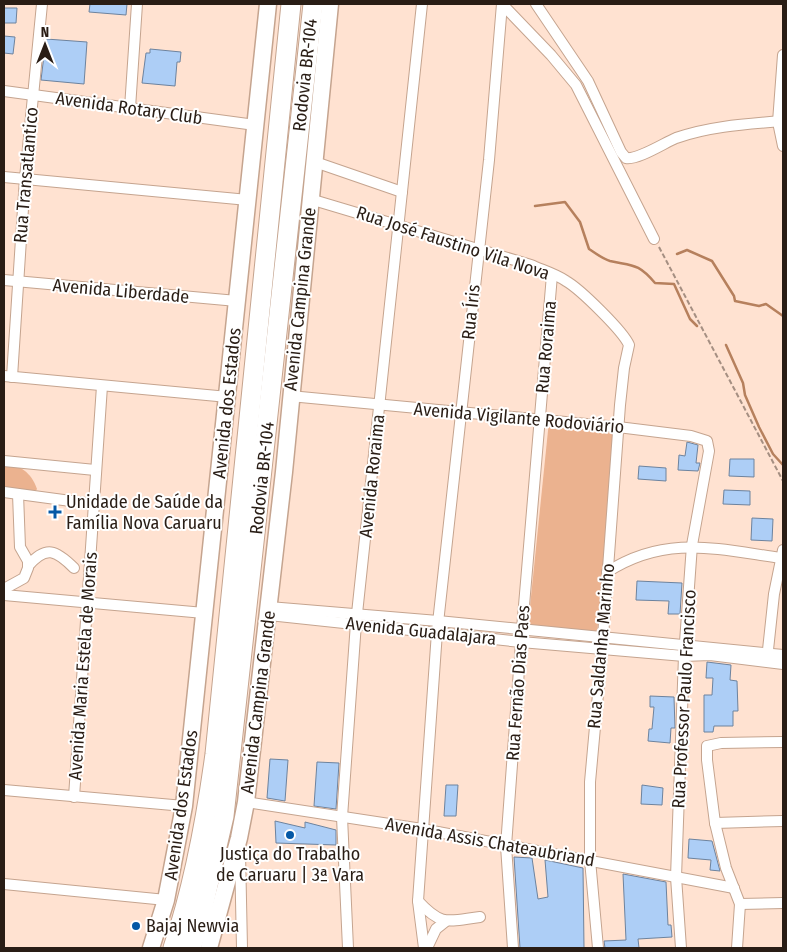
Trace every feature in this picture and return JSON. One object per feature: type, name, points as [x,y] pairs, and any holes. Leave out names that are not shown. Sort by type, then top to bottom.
[{"type":"highway","name":"Rodovia BR-104","points":[[173,948],[197,862],[207,813],[215,754],[291,4]]},
{"type":"highway","name":"Rodovia BR-104","points":[[191,948],[199,924],[224,816],[313,4]]},
{"type":"main road","name":"Avenida dos Estados","points":[[152,948],[166,900],[184,806],[268,4]]},
{"type":"main road","name":"Avenida Campina Grande","points":[[209,948],[239,838],[246,802],[269,611],[330,4]]},
{"type":"street","name":"Rua Transatlantico","points":[[8,376],[42,4]]},
{"type":"street","points":[[130,108],[137,4]]},
{"type":"street","name":"Avenida Roraima","points":[[348,948],[342,817],[357,618],[422,4]]},
{"type":"street","points":[[502,4],[551,55],[576,85],[654,238]]},
{"type":"street","name":"Rua Íris","points":[[425,948],[418,901],[437,632],[489,160],[502,4]]},
{"type":"street","points":[[536,4],[588,81],[621,152],[626,158],[634,158],[672,139],[703,130],[781,122]]},
{"type":"street","points":[[783,56],[781,122],[783,146]]},
{"type":"street","name":"Avenida Rotary Club","points":[[4,92],[33,94],[255,125]]},
{"type":"street","points":[[315,162],[402,192]]},
{"type":"street","points":[[4,177],[248,200]]},
{"type":"street","name":"Rua José Faustino Vila Nova","points":[[310,199],[399,224],[531,265],[566,280],[622,334],[629,345]]},
{"type":"street","name":"Rua Roraima","points":[[539,418],[552,275]]},
{"type":"street","name":"Avenida Liberdade","points":[[4,280],[237,301]]},
{"type":"street","name":"Rua Saldanha Marinho","points":[[598,948],[590,860],[590,782],[602,650],[618,426],[624,368],[629,345]]},
{"type":"street","points":[[8,376],[228,397]]},
{"type":"street","name":"Avenida Maria Estela de Morais","points":[[74,797],[102,386]]},
{"type":"street","name":"Avenida Vigilante Rodoviário","points":[[290,396],[380,406],[618,426],[702,438],[707,441],[709,451]]},
{"type":"street","name":"Rua Fernão Dias Paes","points":[[513,948],[506,846],[539,418]]},
{"type":"street","name":"Rua Professor Paulo Francisco","points":[[681,948],[676,876],[684,652],[692,545],[709,451]]},
{"type":"street","points":[[4,461],[96,470]]},
{"type":"street","points":[[4,492],[93,504]]},
{"type":"street","points":[[4,589],[24,578],[28,566],[28,560],[20,547],[18,494]]},
{"type":"street","points":[[607,572],[638,555],[692,545],[782,554],[774,594],[767,658]]},
{"type":"street","points":[[28,566],[37,556],[46,552],[62,556],[74,568]]},
{"type":"street","points":[[4,595],[204,613]]},
{"type":"street","name":"Avenida Guadalajara","points":[[269,611],[357,618],[437,632],[521,642],[602,650],[684,652]]},
{"type":"street","points":[[357,618],[438,621],[603,636],[684,652],[767,658],[783,655]]},
{"type":"street","points":[[767,658],[783,664]]},
{"type":"street","points":[[737,948],[740,904],[726,868],[715,823],[706,760],[707,746],[721,743],[783,742]]},
{"type":"street","points":[[4,790],[184,806]]},
{"type":"street","name":"Avenida Assis Chateaubriand","points":[[246,802],[422,829],[734,888]]},
{"type":"street","points":[[715,823],[783,820]]},
{"type":"street","points":[[239,838],[242,948]]},
{"type":"street","points":[[4,884],[166,900]]},
{"type":"street","points":[[418,901],[430,914],[440,921],[480,917]]},
{"type":"street","points":[[740,904],[783,903]]},
{"type":"street","points":[[425,948],[436,929],[446,921]]},
{"type":"path","points":[[654,238],[783,481]]},
{"type":"shaded area","points":[[549,421],[620,429],[597,632],[528,626]]},
{"type":"shaded area","points":[[4,464],[24,470],[32,478],[37,489],[34,494],[4,490]]},
{"type":"building","points":[[90,4],[127,4],[126,15],[89,12]]},
{"type":"building","points":[[4,8],[17,8],[16,23],[4,23]]},
{"type":"building","points":[[4,36],[15,37],[13,54],[4,53]]},
{"type":"building","points":[[46,39],[87,42],[84,84],[41,80]]},
{"type":"building","points":[[150,49],[181,52],[180,62],[177,62],[175,86],[142,83],[146,53],[150,53]]},
{"type":"building","points":[[687,442],[698,445],[696,463],[700,463],[698,471],[678,470],[679,455],[685,456]]},
{"type":"building","points":[[730,459],[754,459],[754,477],[729,476]]},
{"type":"building","points":[[639,466],[666,468],[666,481],[638,479]]},
{"type":"building","points":[[724,490],[750,491],[750,505],[723,504]]},
{"type":"building","points":[[752,518],[773,519],[772,541],[751,540]]},
{"type":"building","points":[[637,581],[682,583],[680,614],[668,614],[669,601],[636,600]]},
{"type":"building","points":[[707,662],[731,665],[730,680],[737,681],[738,711],[733,711],[733,726],[714,726],[713,732],[704,732],[704,695],[712,695],[713,678],[706,678]]},
{"type":"building","points":[[650,696],[674,697],[675,728],[671,728],[670,743],[648,741],[649,729],[652,729],[654,707],[650,707]]},
{"type":"building","points":[[270,759],[288,760],[285,801],[267,798]]},
{"type":"building","points":[[317,762],[339,763],[336,809],[314,806]]},
{"type":"building","points":[[446,785],[458,785],[456,816],[444,816]]},
{"type":"building","points":[[642,785],[663,788],[662,805],[641,804]]},
{"type":"building","points":[[275,821],[305,828],[305,822],[336,830],[336,845],[276,843]]},
{"type":"building","points":[[689,839],[712,841],[720,871],[710,870],[711,860],[688,858]]},
{"type":"building","points":[[514,857],[532,858],[538,899],[548,897],[545,860],[583,868],[584,948],[520,948]]},
{"type":"building","points":[[623,874],[666,882],[668,925],[671,925],[672,937],[638,939],[639,948],[605,948],[604,941],[626,940]]},
{"type":"waterway","points":[[535,206],[565,202],[580,222],[589,249],[607,260],[635,266],[655,283],[674,284],[690,319],[697,326]]},
{"type":"waterway","points":[[677,254],[687,250],[712,261],[734,296],[735,301],[759,306],[766,304],[783,316]]},
{"type":"waterway","points":[[726,345],[743,383],[745,395],[759,427],[773,454],[783,465]]},
{"type":"place","name":"Unidade de Saúde da Família Nova Caruaru","points":[[55,512]]},
{"type":"place","name":"Justiça do Trabalho de Caruaru | 3ª Vara","points":[[290,835]]},
{"type":"place","name":"Bajaj Newvia","points":[[136,926]]}]
